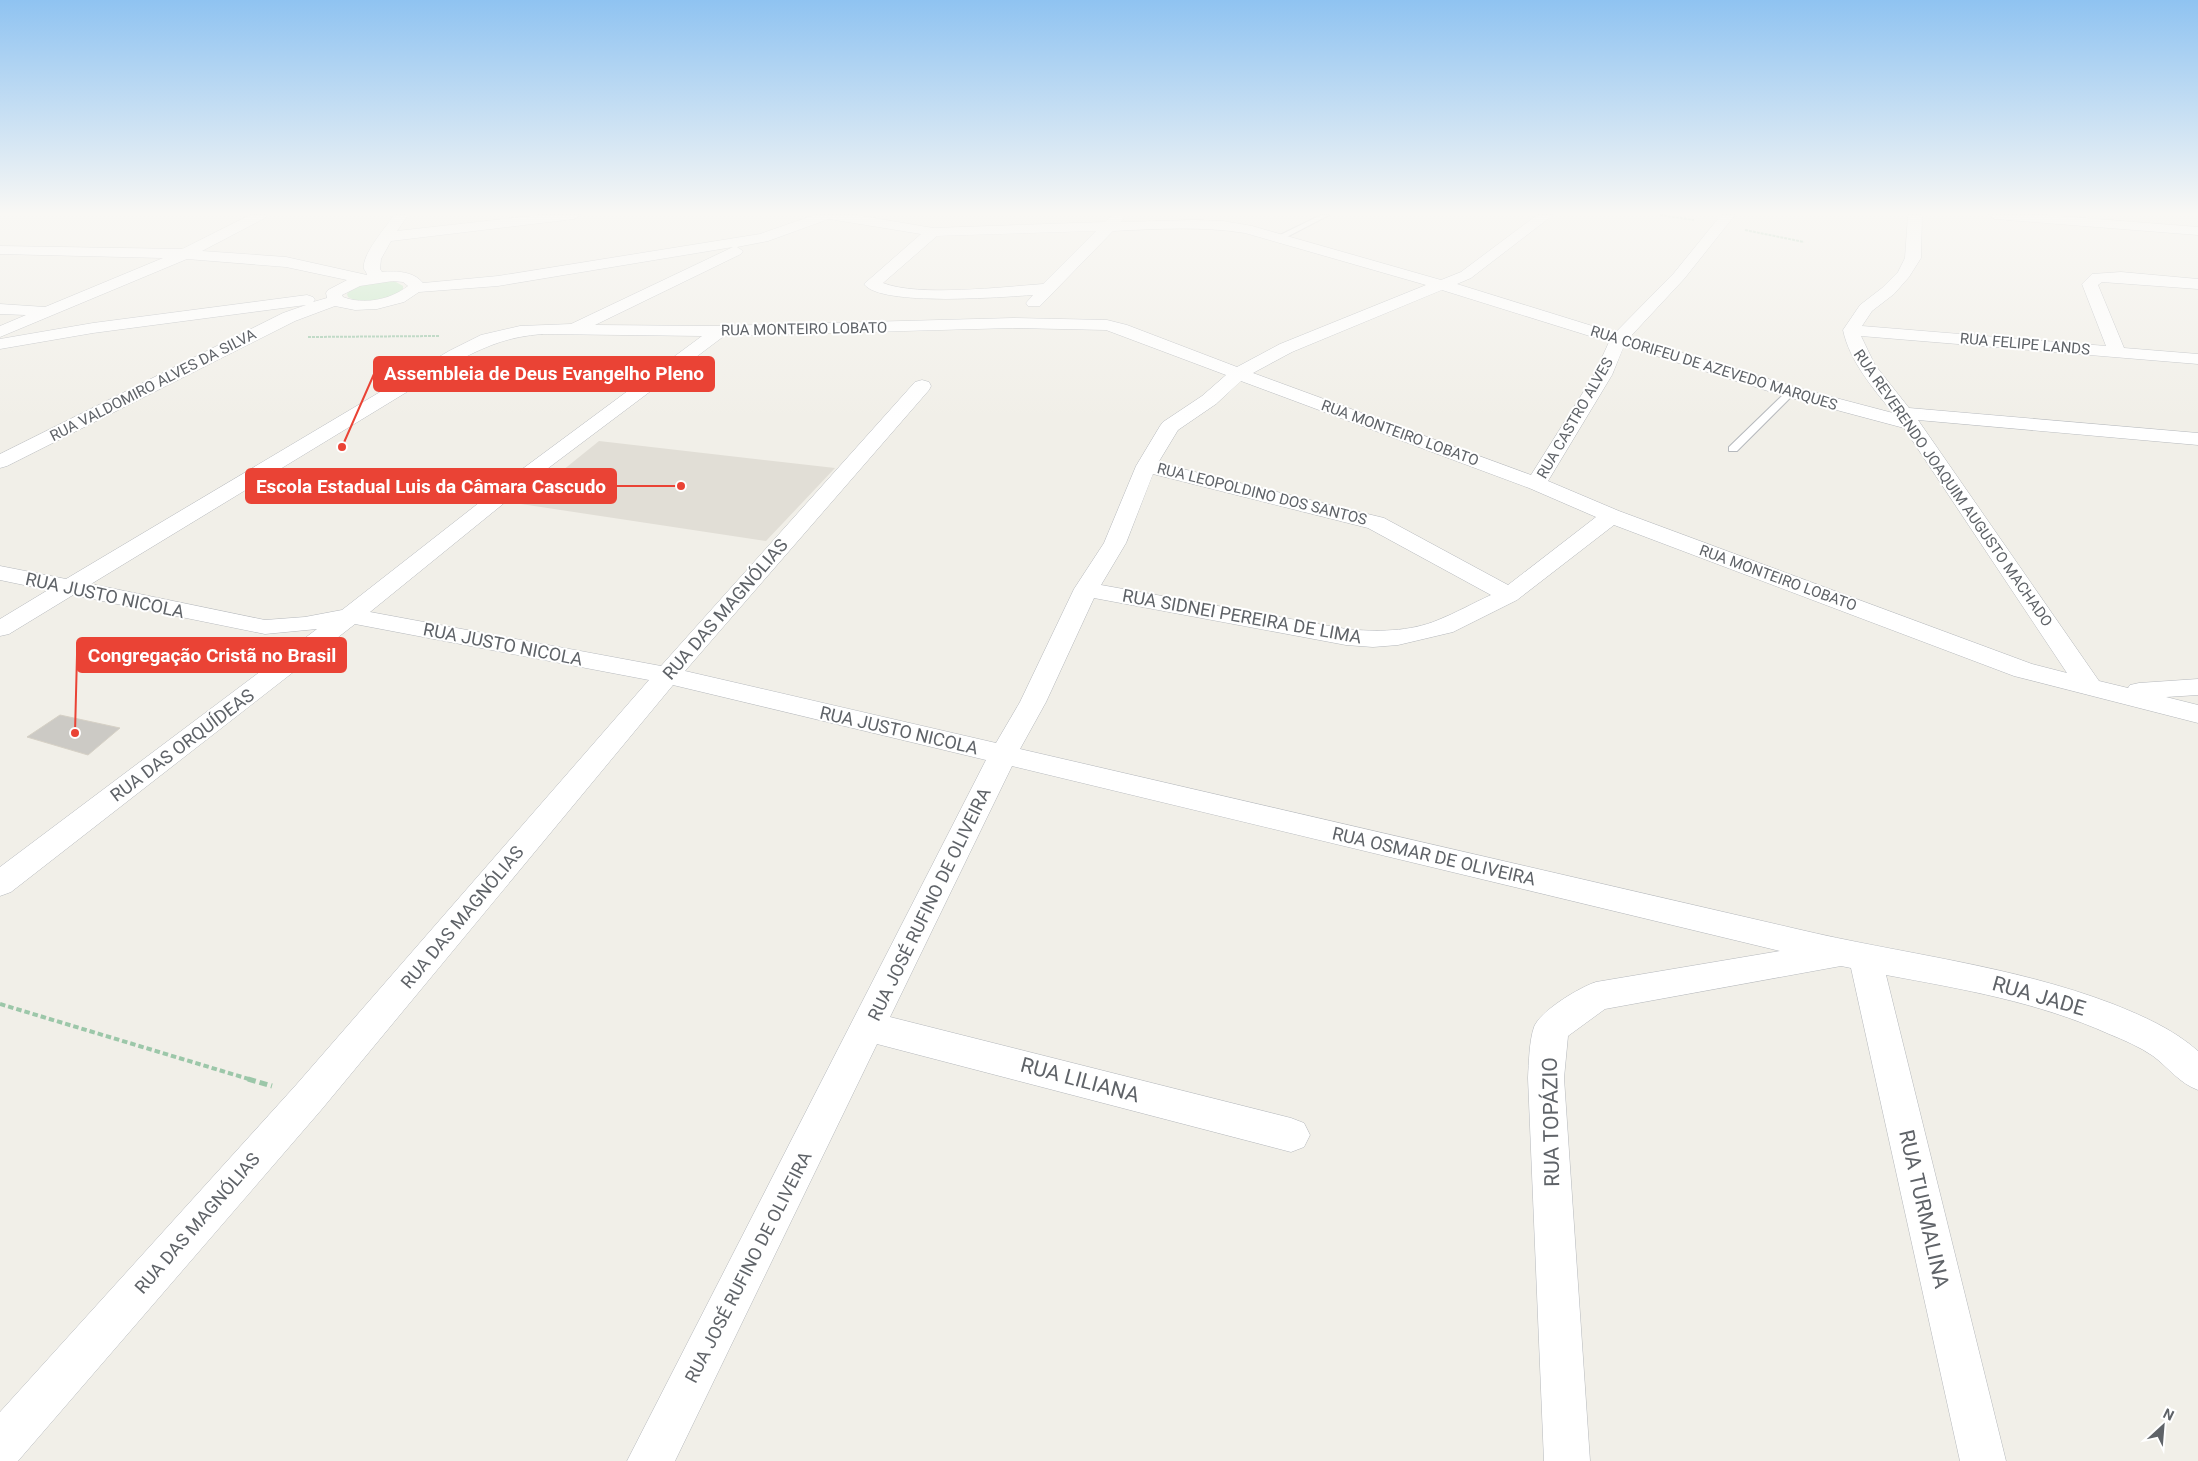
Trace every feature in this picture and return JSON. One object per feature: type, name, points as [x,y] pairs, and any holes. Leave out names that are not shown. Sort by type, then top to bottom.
[{"type":"street","points":[[0,332],[117,283]]},
{"type":"street","points":[[334,298],[338,290],[355,283]]},
{"type":"street","points":[[415,283],[415,288]]},
{"type":"street","points":[[0,344],[93,328],[334,298],[351,305],[377,304],[401,297],[415,288],[472,283]]},
{"type":"street","points":[[572,328],[667,283]]},
{"type":"street","points":[[873,283],[878,288],[894,292],[932,293],[1047,289]]},
{"type":"street","points":[[1013,323],[1053,283]]},
{"type":"street","name":"RUA CORIFEU DE AZEVEDO MARQUES","points":[[1436,283],[1791,392],[1907,419],[2198,439]]},
{"type":"street","name":"RUA JOSÉ RUFINO DE OLIVEIRA","points":[[650,1461],[1003,755],[1033,702],[1086,589],[1115,543],[1146,466],[1170,426],[1209,400],[1238,374],[1286,348],[1446,283]]},
{"type":"street","name":"RUA CASTRO ALVES","points":[[1536,484],[1603,375],[1619,339],[1672,283]]},
{"type":"street","name":"RUA REVERENDO JOAQUIM AUGUSTO MACHADO","points":[[1895,283],[1866,308],[1851,330],[1852,341],[2089,686]]},
{"type":"street","points":[[2091,283],[2117,352]]},
{"type":"street","name":"RUA VALDOMIRO ALVES DA SILVA","points":[[0,462],[289,317],[334,298]]},
{"type":"street","points":[[0,309],[49,312]]},
{"type":"street","name":"RUA MONTEIRO LOBATO","points":[[0,629],[455,355],[487,339],[520,331],[572,328],[720,332],[1013,323],[1092,324],[1114,327],[1536,484],[1611,516],[2023,670],[2198,714]]},
{"type":"street","name":"RUA FELIPE LANDS","points":[[1851,330],[2198,359]]},
{"type":"street","name":"RUA DAS ORQUÍDEAS","points":[[0,884],[350,616],[528,474],[720,332]]},
{"type":"street","name":"RUA DAS MAGNÓLIAS","points":[[0,1446],[309,1097],[667,675],[922,386]]},
{"type":"street","name":"RUA LEOPOLDINO DOS SANTOS","points":[[1146,466],[1334,511],[1376,523],[1510,595]]},
{"type":"street","name":"RUA SIDNEI PEREIRA DE LIMA","points":[[1086,589],[1346,637],[1373,639],[1398,637],[1444,627],[1510,595],[1611,516]]},
{"type":"street","name":"RUA JUSTO NICOLA","points":[[0,573],[265,627],[306,624],[350,616],[667,675],[1003,755]]},
{"type":"street","points":[[2115,693],[2198,687]]},
{"type":"street","name":"RUA OSMAR DE OLIVEIRA","points":[[1003,755],[1854,955]]},
{"type":"street","name":"RUA JADE","points":[[1854,955],[2009,985],[2102,1014],[2162,1043],[2198,1074]]},
{"type":"street","name":"RUA TOPÁZIO","points":[[1567,1461],[1546,1078],[1551,1029],[1596,996],[1854,955]]},
{"type":"street","name":"RUA TURMALINA","points":[[1854,955],[1983,1461]]},
{"type":"street","name":"RUA LILIANA","points":[[868,1027],[972,1052],[1291,1135]]},
{"type":"lane","points":[[1733,449],[1791,392]]},
{"type":"path","points":[[301,336],[368,338],[478,336],[487,339]]},
{"type":"path","points":[[0,1004],[309,1097]]},
{"type":"shaded area","points":[[599,441],[835,468],[766,541],[521,504]]},
{"type":"green space","points":[[371,283],[398,283],[403,286],[403,289],[384,299],[361,301],[348,297],[347,294],[351,290]]},
{"type":"building","points":[[60,715],[120,728],[88,755],[27,737]]},
{"type":"place","name":"Assembleia de Deus Evangelho Pleno","points":[[342,447]]},
{"type":"place","name":"Escola Estadual Luis da Câmara Cascudo","points":[[681,486]]},
{"type":"place","name":"Congregação Cristã no Brasil","points":[[75,733]]}]
